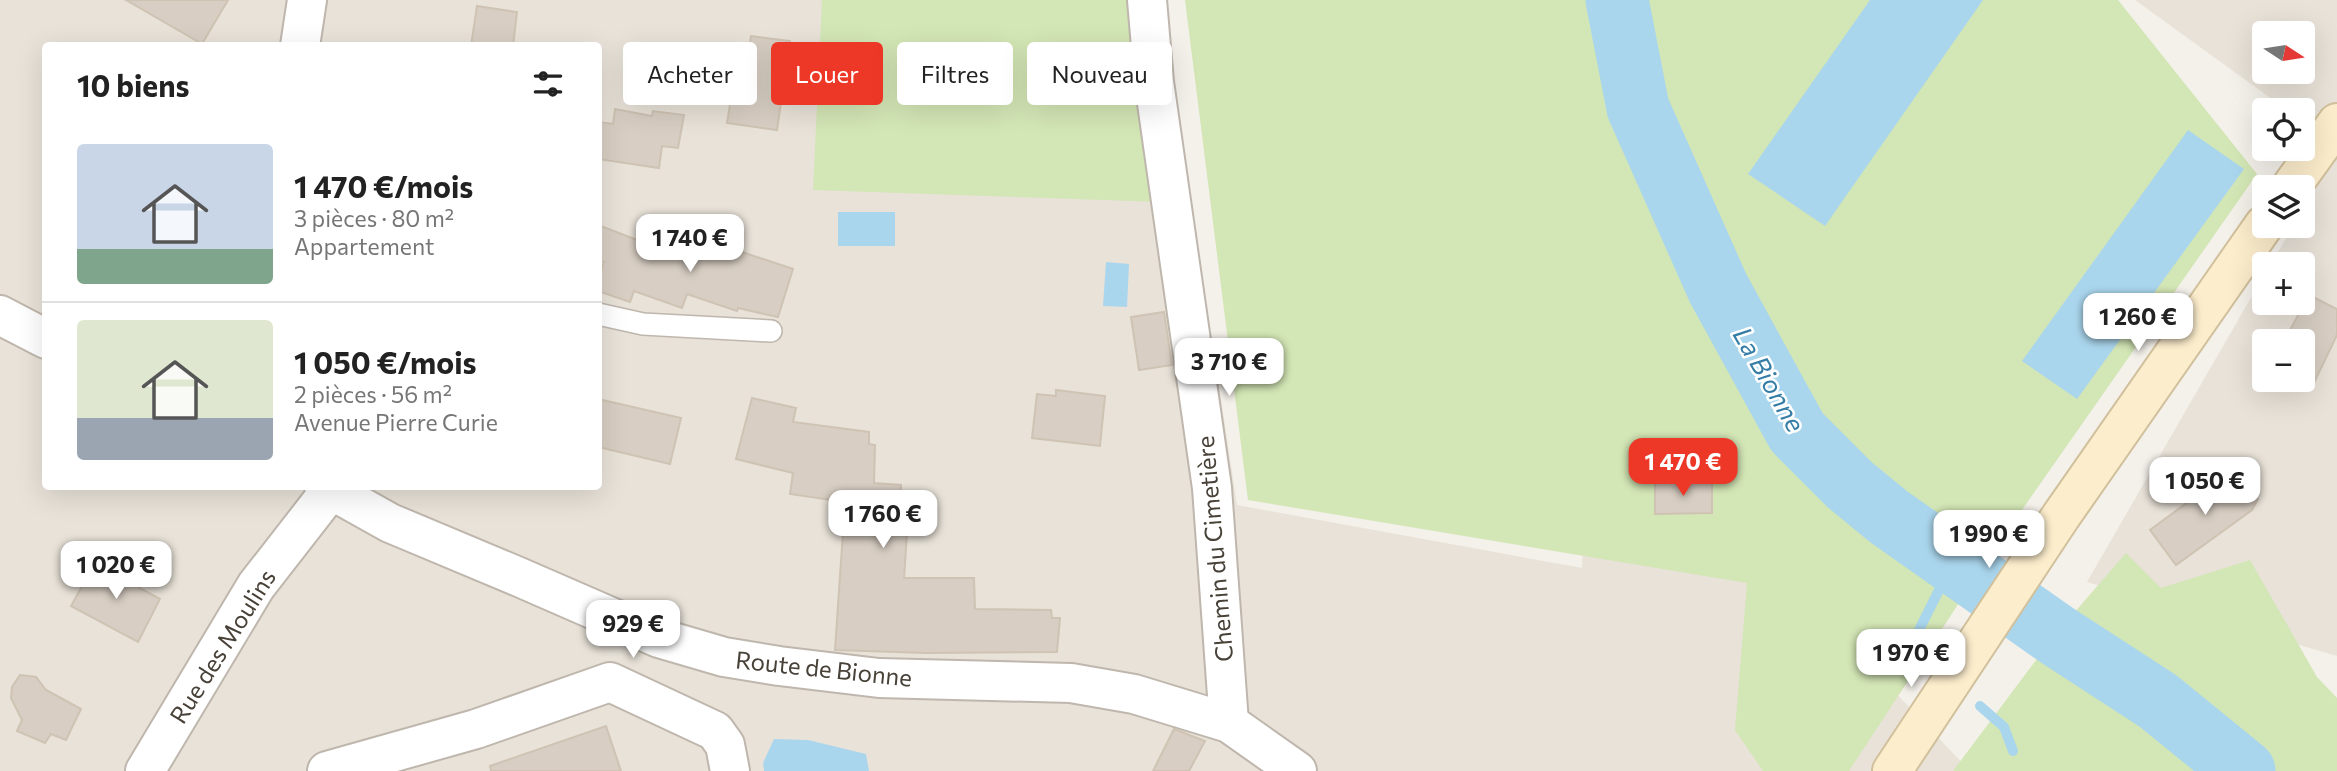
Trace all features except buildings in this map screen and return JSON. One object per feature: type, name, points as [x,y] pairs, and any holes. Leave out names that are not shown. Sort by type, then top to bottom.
[{"type":"main road","points":[[2300,175],[2337,123]]},
{"type":"main road","points":[[1892,771],[2048,534],[2255,238]]},
{"type":"street","points":[[301,42],[307,0]]},
{"type":"street","name":"Chemin du Cimetière","points":[[1147,0],[1153,82],[1212,488],[1229,723]]},
{"type":"street","points":[[0,315],[42,338]]},
{"type":"street","name":"Rue des Moulins","points":[[145,771],[256,586],[326,490]]},
{"type":"street","name":"Route de Bionne","points":[[329,490],[390,523],[659,638],[724,657],[880,678],[1071,684],[1133,694],[1229,723],[1297,771]]},
{"type":"street","points":[[335,770],[476,729],[610,682],[715,731],[724,745],[730,771]]},
{"type":"lane","points":[[602,315],[643,324],[771,331]]},
{"type":"shaded area","points":[[0,0],[1160,0],[1166,42],[1027,42],[1027,105],[1172,105],[1172,79],[1237,505],[1582,568],[1591,364],[1768,559],[1970,771],[0,771]]},
{"type":"shaded area","points":[[2135,0],[2337,0],[2337,656],[2087,582],[2252,296],[2252,315],[2315,315],[2315,252],[2278,252],[2286,238],[2315,238],[2315,175],[2303,175],[2303,161],[2315,161],[2315,98],[2270,98]]},
{"type":"green space","points":[[822,0],[1141,0],[1146,42],[1027,42],[1027,105],[1153,105],[1164,202],[813,190],[817,105],[883,105],[883,42],[820,42]]},
{"type":"green space","points":[[1185,0],[2118,0],[2257,174],[2252,175],[2252,181],[1989,557],[1849,771],[1763,771],[1735,730],[1747,583],[1248,500]]},
{"type":"green space","points":[[2126,553],[2161,588],[2250,560],[2317,677],[2337,698],[2337,771],[1953,771],[2054,636]]},
{"type":"water","points":[[1870,0],[1983,0],[1825,226],[1748,174]]},
{"type":"water","points":[[2188,130],[2244,169],[2077,399],[2022,361]]},
{"type":"water","points":[[838,212],[895,212],[895,246],[838,246]]},
{"type":"water","points":[[1106,262],[1129,264],[1127,307],[1103,306]]},
{"type":"water","points":[[774,739],[808,740],[866,754],[869,771],[764,771],[763,763]]},
{"type":"waterway","name":"La Bionne","points":[[1617,0],[1638,108],[1718,288],[1797,432],[1850,485],[1889,517],[2058,636],[2158,701],[2244,771]]},
{"type":"waterway","points":[[1906,656],[1953,562]]},
{"type":"waterway","points":[[1980,706],[2004,727],[2013,751]]}]
